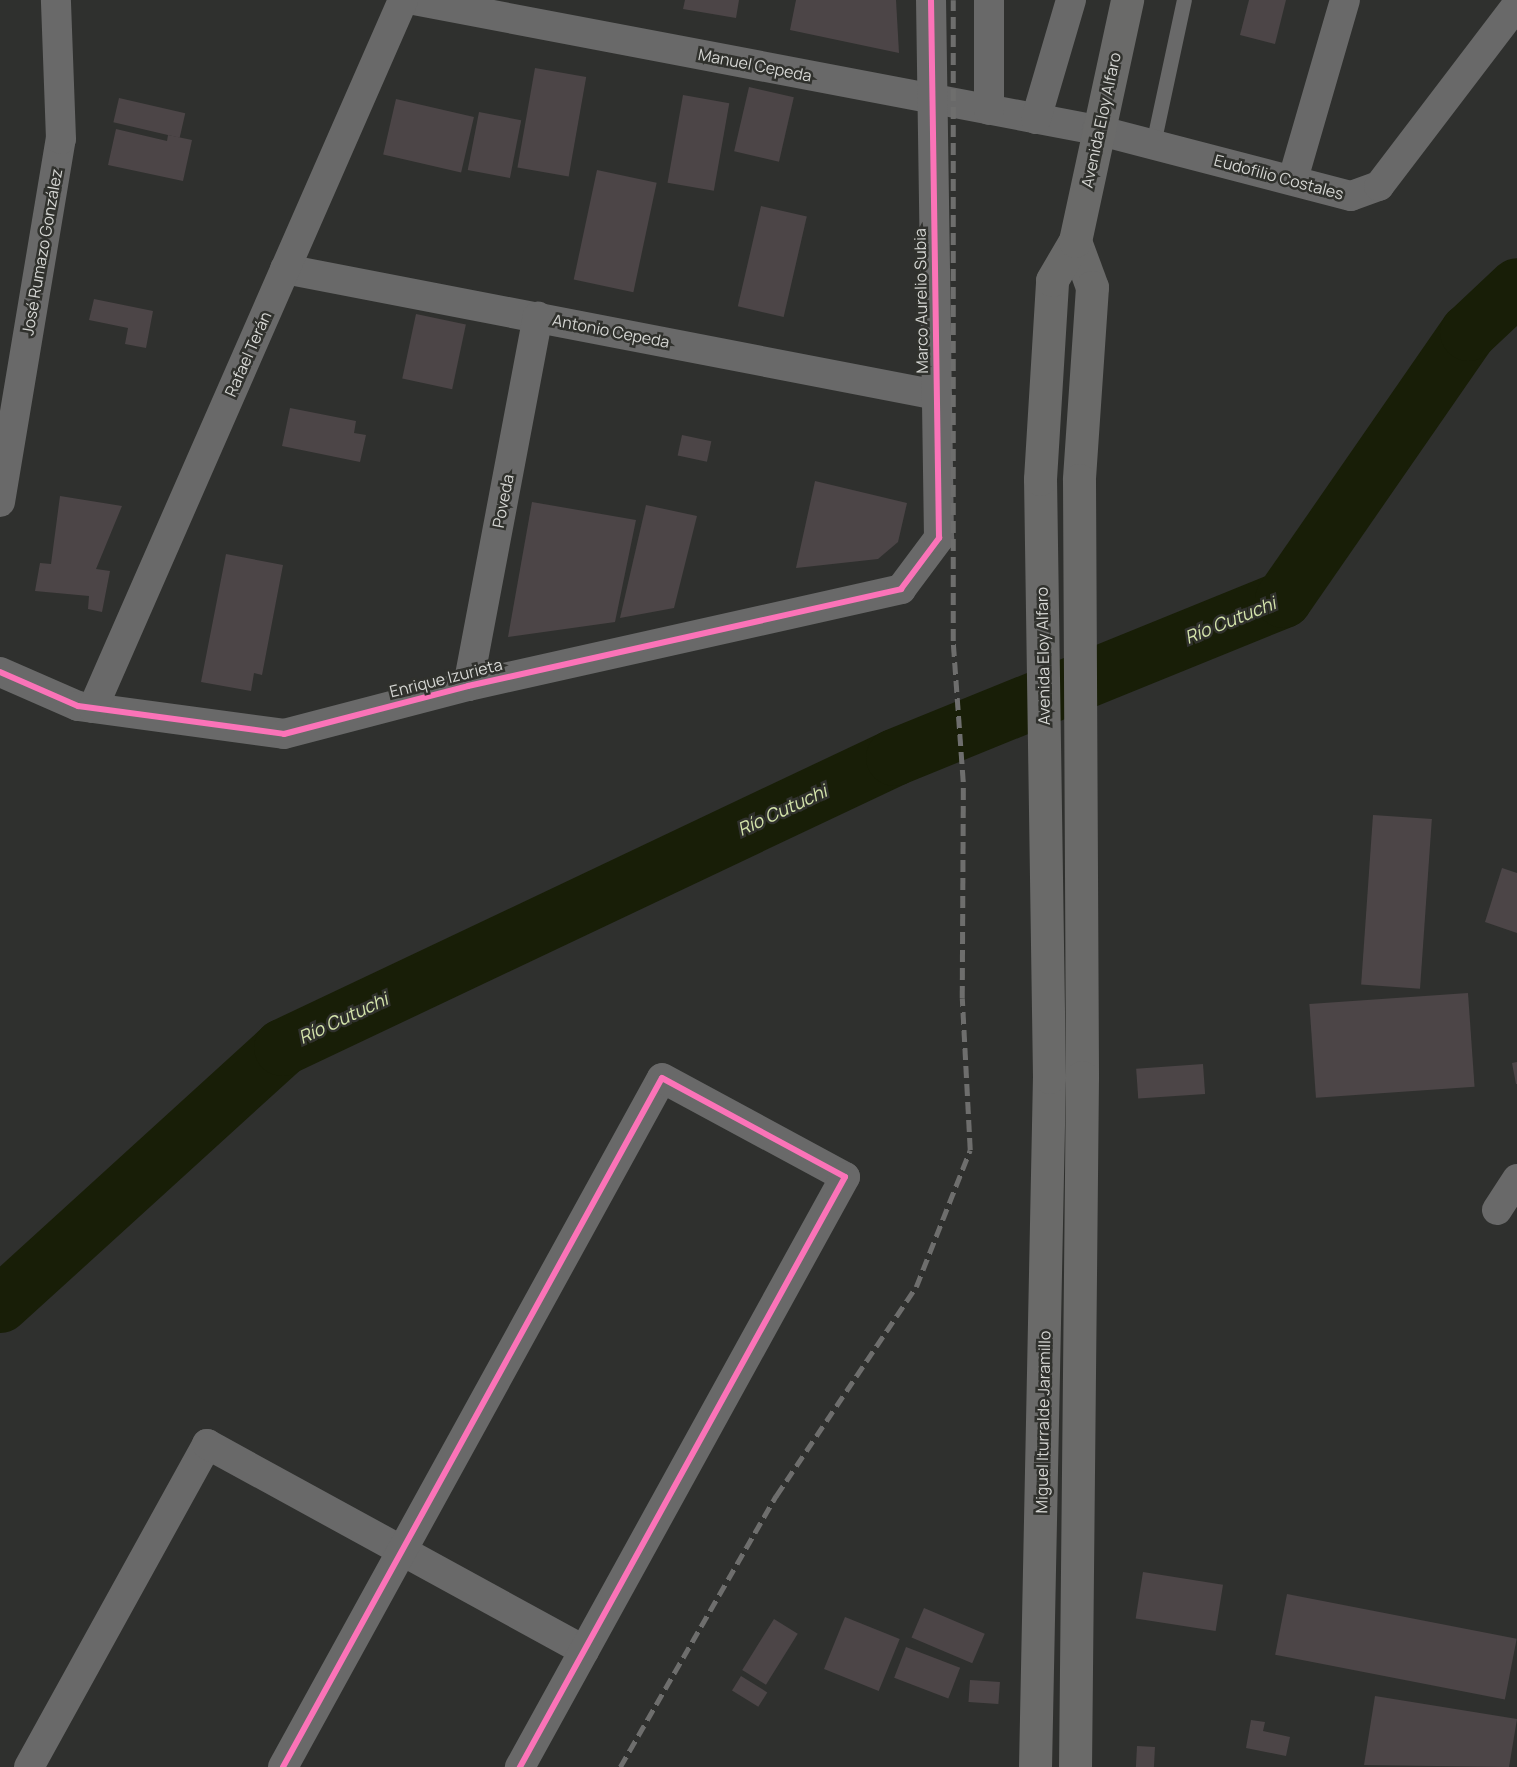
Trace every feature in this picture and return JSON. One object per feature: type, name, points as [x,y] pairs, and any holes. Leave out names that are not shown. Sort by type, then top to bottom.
[{"type":"main road","name":"Avenida Eloy Alfaro","points":[[1049,1077],[1041,479],[1052,280],[1076,241],[1097,130],[1127,0]]},
{"type":"main road","name":"Avenida Eloy Alfaro","points":[[1076,241],[1092,287],[1079,480],[1082,1077]]},
{"type":"main road","name":"Miguel Iturralde Jaramillo","points":[[1035,1767],[1049,1077]]},
{"type":"main road","name":"Miguel Iturralde Jaramillo","points":[[1076,1767],[1082,1077]]},
{"type":"street","name":"José Rumazo González","points":[[0,502],[62,139],[56,0]]},
{"type":"street","name":"Rafael Terán","points":[[93,708],[403,0]]},
{"type":"street","name":"Manuel Cepeda","points":[[414,0],[1097,130]]},
{"type":"street","name":"Marco Aurelio Subia","points":[[902,589],[939,538],[930,99],[931,0]]},
{"type":"street","points":[[989,0],[989,110]]},
{"type":"street","points":[[1036,118],[1071,0]]},
{"type":"street","points":[[1293,179],[1345,0]]},
{"type":"street","name":"Eudofilio Costales","points":[[1097,130],[1293,179],[1351,196],[1379,186],[1517,5]]},
{"type":"street","name":"Antonio Cepeda","points":[[285,269],[937,395]]},
{"type":"street","name":"Poveda","points":[[468,686],[538,317]]},
{"type":"street","name":"Enrique Izurieta","points":[[0,672],[78,706],[284,734],[468,686],[902,589]]},
{"type":"street","points":[[283,1767],[662,1078],[845,1177],[520,1767]]},
{"type":"street","points":[[1497,1210],[1517,1179]]},
{"type":"street","points":[[29,1767],[207,1444],[584,1650]]},
{"type":"lane","points":[[1153,144],[1184,0]]},
{"type":"building","points":[[685,0],[739,0],[736,18],[683,9]]},
{"type":"building","points":[[796,0],[896,0],[899,53],[790,30]]},
{"type":"building","points":[[1249,0],[1286,0],[1275,44],[1240,35]]},
{"type":"building","points":[[535,68],[586,77],[569,176],[517,167]]},
{"type":"building","points":[[749,87],[794,97],[779,162],[734,151]]},
{"type":"building","points":[[683,95],[729,103],[714,191],[668,183]]},
{"type":"building","points":[[119,98],[185,113],[180,138],[113,122]]},
{"type":"building","points":[[396,99],[474,117],[461,173],[383,155]]},
{"type":"building","points":[[479,112],[521,120],[510,178],[468,170]]},
{"type":"building","points":[[116,129],[167,141],[168,135],[192,140],[183,181],[108,165]]},
{"type":"building","points":[[597,170],[657,183],[633,292],[574,280]]},
{"type":"building","points":[[761,206],[807,217],[784,317],[738,306]]},
{"type":"building","points":[[94,299],[153,311],[146,348],[125,344],[128,328],[89,320]]},
{"type":"building","points":[[416,314],[466,325],[452,389],[402,379]]},
{"type":"building","points":[[290,408],[356,421],[354,433],[366,435],[360,462],[282,446]]},
{"type":"building","points":[[682,435],[711,441],[707,462],[678,456]]},
{"type":"building","points":[[815,481],[907,503],[898,542],[878,559],[796,568]]},
{"type":"building","points":[[60,496],[122,506],[96,569],[110,571],[102,612],[88,609],[89,596],[35,591],[40,563],[51,564]]},
{"type":"building","points":[[532,502],[636,520],[615,622],[508,637]]},
{"type":"building","points":[[646,505],[697,516],[674,608],[620,618]]},
{"type":"building","points":[[226,554],[283,565],[262,675],[254,673],[251,691],[201,682]]},
{"type":"building","points":[[1373,815],[1432,819],[1420,989],[1361,985]]},
{"type":"building","points":[[1502,868],[1517,873],[1517,933],[1485,922]]},
{"type":"building","points":[[1468,993],[1475,1087],[1316,1098],[1309,1004]]},
{"type":"building","points":[[1517,1062],[1517,1084],[1516,1084],[1512,1063]]},
{"type":"building","points":[[1203,1064],[1205,1094],[1138,1099],[1136,1069]]},
{"type":"building","points":[[1143,1572],[1223,1585],[1216,1631],[1136,1618]]},
{"type":"building","points":[[1287,1594],[1517,1639],[1505,1700],[1275,1655]]},
{"type":"building","points":[[924,1608],[985,1634],[972,1663],[911,1637]]},
{"type":"building","points":[[845,1617],[900,1639],[879,1691],[824,1669]]},
{"type":"building","points":[[774,1619],[798,1634],[766,1685],[742,1670]]},
{"type":"building","points":[[906,1647],[960,1668],[948,1699],[894,1678]]},
{"type":"building","points":[[741,1676],[767,1692],[758,1707],[732,1690]]},
{"type":"building","points":[[970,1680],[1000,1682],[998,1704],[968,1702]]},
{"type":"building","points":[[1375,1696],[1517,1719],[1509,1767],[1364,1765]]},
{"type":"building","points":[[1251,1720],[1265,1722],[1263,1731],[1290,1737],[1286,1756],[1246,1748]]},
{"type":"building","points":[[1137,1746],[1155,1747],[1154,1767],[1136,1767]]},
{"type":"waterway","name":"Río Cutuchi","points":[[0,1304],[282,1047],[894,757],[1283,599],[1468,332],[1517,286]]},
{"type":"railway","points":[[620,1767],[776,1496],[916,1287],[970,1150],[962,998],[963,782],[953,641],[953,0]]},
{"type":"cycle path","points":[[0,672],[78,706],[284,734],[468,686],[901,589],[939,538],[931,0]]},
{"type":"cycle path","points":[[283,1767],[662,1078],[845,1177],[520,1767]]}]
